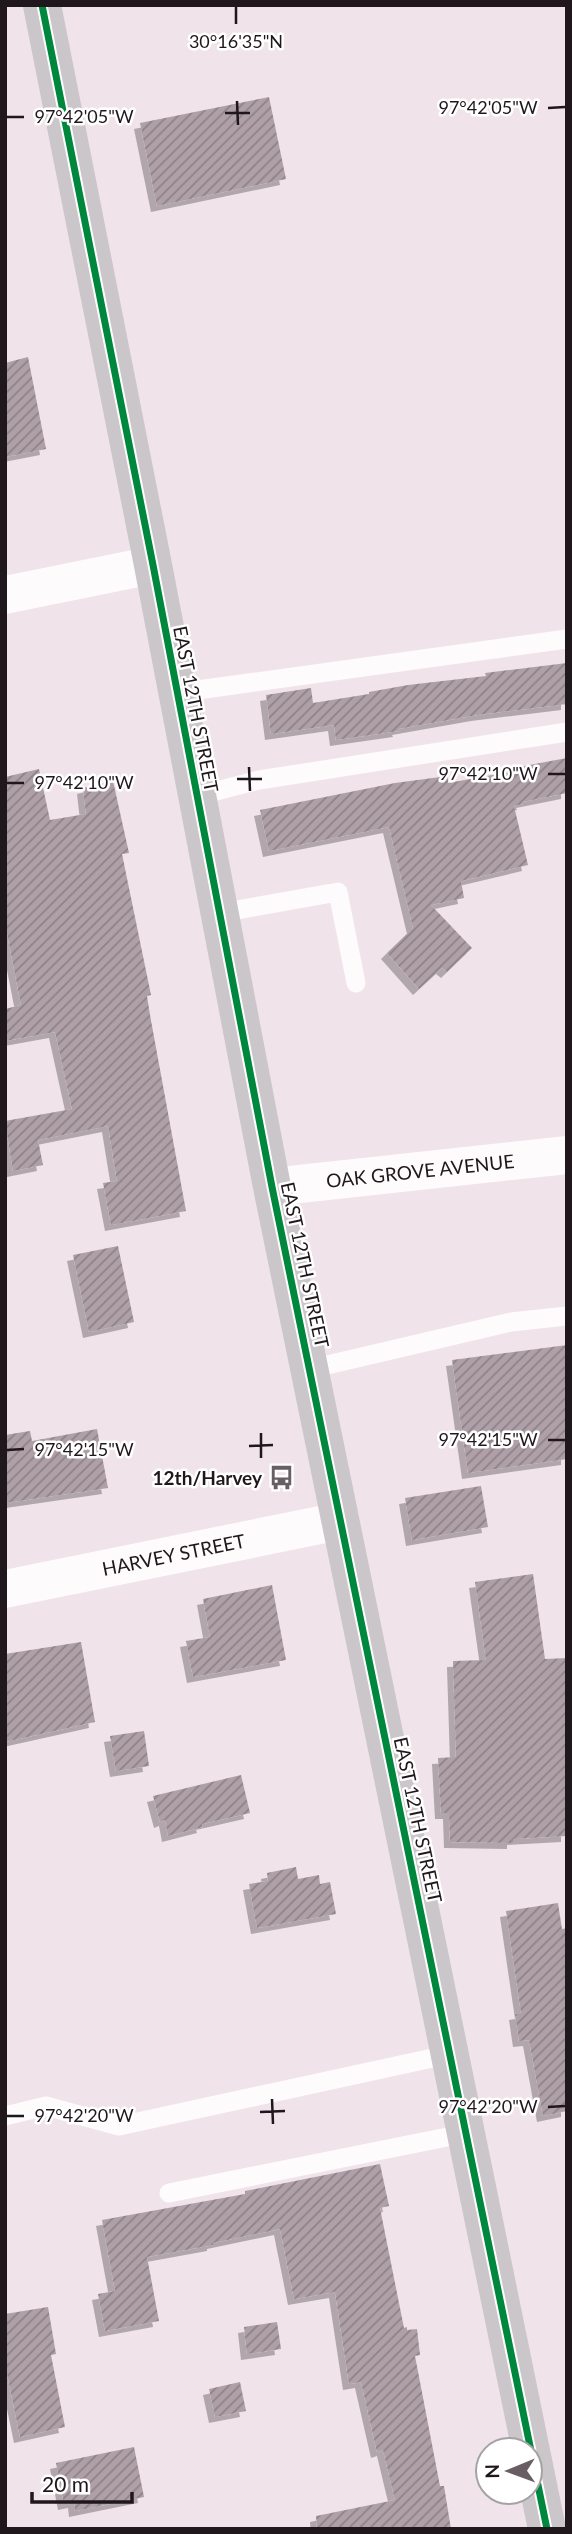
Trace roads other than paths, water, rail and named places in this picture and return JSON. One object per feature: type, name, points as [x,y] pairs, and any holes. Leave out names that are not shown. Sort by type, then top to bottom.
[{"type":"street","name":"EAST 12TH STREET","points":[[42,5],[272,1187],[548,2529]]},
{"type":"street","points":[[5,595],[153,565]]},
{"type":"street","name":"OAK GROVE AVENUE","points":[[272,1187],[567,1155]]},
{"type":"street","name":"HARVEY STREET","points":[[5,1589],[340,1521]]},
{"type":"lane","points":[[176,693],[567,639]]},
{"type":"lane","points":[[197,796],[259,780],[567,732]]},
{"type":"lane","points":[[219,913],[338,892],[356,983]]},
{"type":"lane","points":[[310,1369],[511,1322],[567,1316]]},
{"type":"lane","points":[[5,2116],[46,2106],[118,2126],[451,2054]]},
{"type":"lane","points":[[169,2193],[467,2133]]},
{"type":"place","name":"12th/Harvey","points":[[282,1478]]}]
